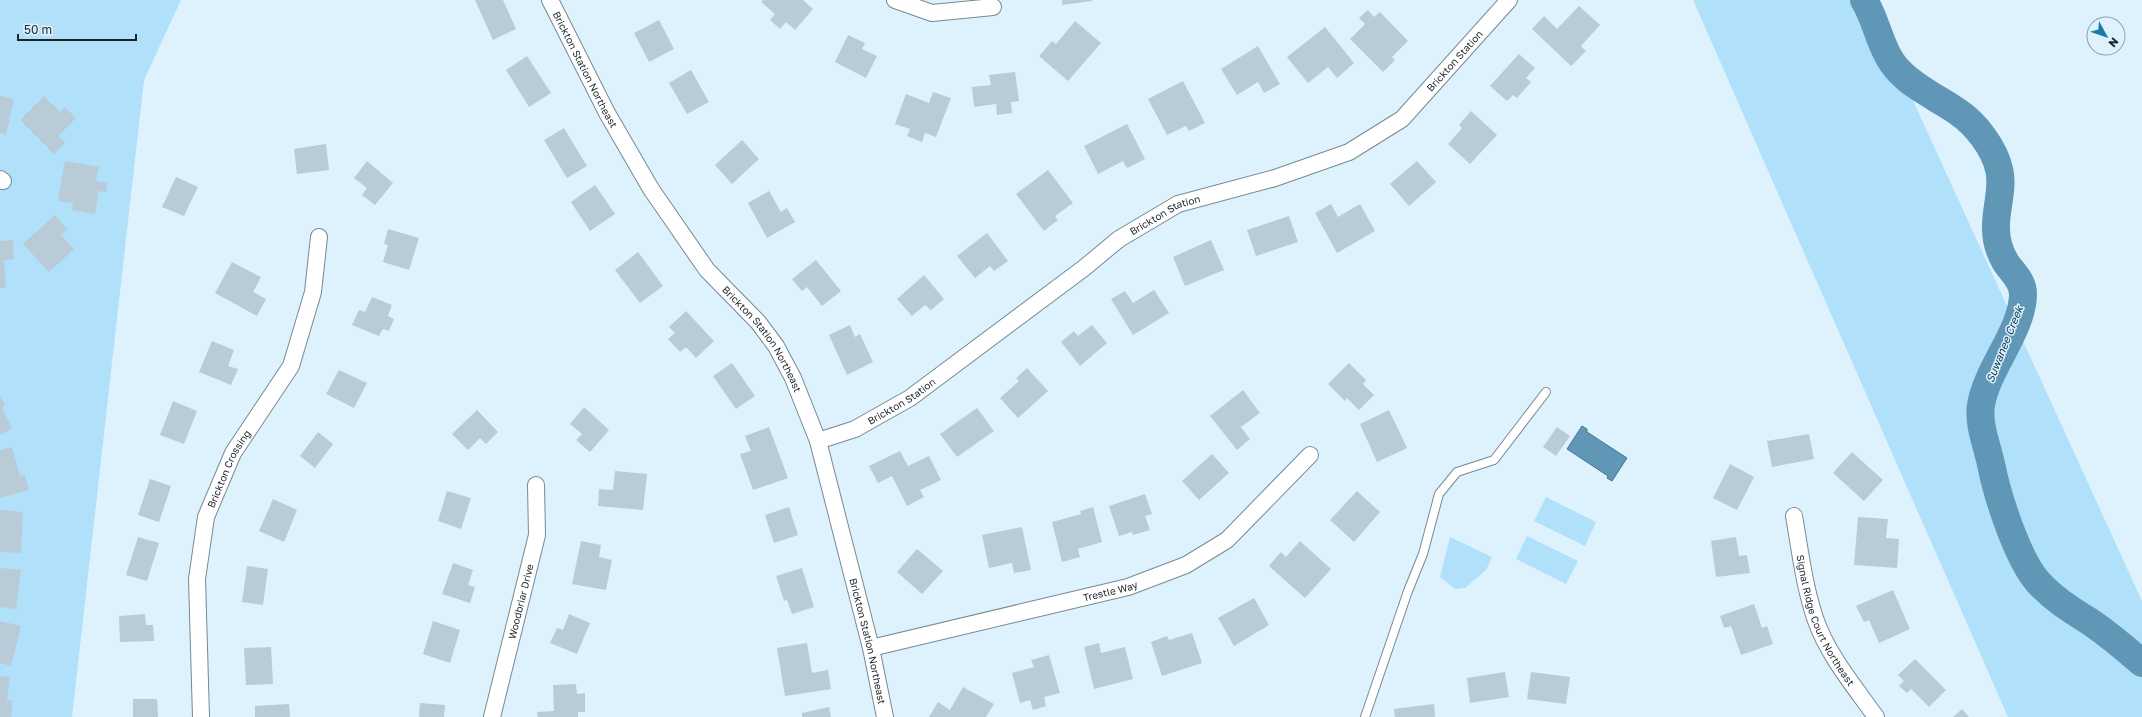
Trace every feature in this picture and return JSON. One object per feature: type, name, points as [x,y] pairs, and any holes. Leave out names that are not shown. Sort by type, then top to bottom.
[{"type":"street","name":"Brickton Station Northeast","points":[[550,0],[607,113],[651,189],[707,270],[758,322],[776,346],[793,378],[818,441],[870,648],[885,717]]},
{"type":"street","points":[[895,0],[932,13],[992,7]]},
{"type":"street","name":"Brickton Station","points":[[818,441],[855,429],[910,398],[1084,268],[1119,239],[1178,204],[1275,178],[1349,152],[1402,119],[1509,0]]},
{"type":"street","name":"Brickton Crossing","points":[[201,717],[197,579],[206,517],[233,453],[291,366],[314,292],[319,237]]},
{"type":"street","name":"Trestle Way","points":[[870,648],[1128,587],[1186,565],[1227,540],[1310,455]]},
{"type":"street","name":"Woodbriar Drive","points":[[492,717],[537,534],[538,519],[536,485]]},
{"type":"street","name":"Signal Ridge Court Northeast","points":[[1794,516],[1805,581],[1815,619],[1836,660],[1876,717]]},
{"type":"lane","points":[[1365,717],[1408,591],[1423,554],[1439,494],[1457,472],[1494,460],[1546,392]]},
{"type":"shaded area","points":[[0,0],[181,0],[144,80],[72,717],[0,717]]},
{"type":"shaded area","points":[[1693,0],[1867,0],[2142,601],[2142,717],[2008,717]]},
{"type":"shaded area","points":[[1582,426],[1587,429],[1587,432],[1627,458],[1612,481],[1607,478],[1608,476],[1567,449]]},
{"type":"shaded area","points":[[1546,497],[1596,522],[1585,546],[1534,521]]},
{"type":"shaded area","points":[[1527,536],[1578,561],[1566,584],[1516,559]]},
{"type":"shaded area","points":[[1450,537],[1492,557],[1486,570],[1465,588],[1455,589],[1440,577]]},
{"type":"building","points":[[475,0],[503,0],[516,29],[493,40]]},
{"type":"building","points":[[763,0],[803,0],[813,9],[795,30],[786,22],[780,29],[770,20],[775,14],[761,2]]},
{"type":"building","points":[[1062,0],[1092,0],[1092,1],[1062,5]]},
{"type":"building","points":[[1579,6],[1600,25],[1581,46],[1586,51],[1571,66],[1532,29],[1544,16],[1557,29]]},
{"type":"building","points":[[1368,10],[1374,17],[1380,12],[1408,41],[1392,57],[1395,60],[1383,72],[1350,39],[1365,24],[1359,18]]},
{"type":"building","points":[[659,20],[674,49],[649,62],[634,33]]},
{"type":"building","points":[[1075,21],[1101,43],[1068,81],[1039,56],[1052,41],[1056,44]]},
{"type":"building","points":[[1325,27],[1354,63],[1337,78],[1328,67],[1308,83],[1287,57]]},
{"type":"building","points":[[848,35],[865,43],[862,49],[877,56],[866,78],[835,62]]},
{"type":"building","points":[[1258,46],[1280,84],[1264,93],[1258,82],[1237,95],[1221,69]]},
{"type":"building","points":[[1519,54],[1535,68],[1526,78],[1531,82],[1517,98],[1513,95],[1507,101],[1490,86]]},
{"type":"building","points":[[527,56],[551,93],[529,107],[506,70]]},
{"type":"building","points":[[691,70],[709,102],[687,114],[669,83]]},
{"type":"building","points":[[1015,72],[1019,101],[1011,102],[1012,113],[997,115],[996,104],[974,107],[972,87],[991,85],[989,75]]},
{"type":"building","points":[[1183,81],[1205,123],[1189,131],[1186,126],[1167,135],[1148,99]]},
{"type":"building","points":[[933,92],[951,98],[936,137],[925,133],[922,142],[907,136],[910,129],[895,124],[906,94],[929,103]]},
{"type":"building","points":[[0,96],[14,99],[6,135],[0,133]]},
{"type":"building","points":[[44,96],[60,112],[65,107],[76,118],[58,136],[65,143],[54,154],[20,120]]},
{"type":"building","points":[[1471,111],[1497,135],[1470,164],[1448,144],[1462,128],[1459,125]]},
{"type":"building","points":[[1127,124],[1145,159],[1127,168],[1123,161],[1098,174],[1084,146]]},
{"type":"building","points":[[564,128],[587,166],[567,178],[544,140]]},
{"type":"building","points":[[742,140],[759,159],[732,184],[715,165]]},
{"type":"building","points":[[326,144],[329,170],[297,174],[294,149]]},
{"type":"building","points":[[65,161],[99,167],[96,181],[107,183],[106,192],[99,191],[95,214],[72,210],[73,203],[58,201]]},
{"type":"building","points":[[367,161],[393,183],[375,205],[362,195],[367,188],[354,178]]},
{"type":"building","points":[[1417,161],[1436,182],[1409,206],[1390,184]]},
{"type":"building","points":[[1048,170],[1073,203],[1055,216],[1058,220],[1044,231],[1016,194]]},
{"type":"building","points":[[176,177],[198,187],[184,216],[162,207]]},
{"type":"building","points":[[595,185],[615,214],[590,231],[571,202]]},
{"type":"building","points":[[769,191],[781,212],[787,208],[795,222],[767,238],[748,203]]},
{"type":"building","points":[[1331,204],[1338,217],[1360,204],[1375,231],[1337,253],[1315,213]]},
{"type":"building","points":[[55,215],[67,229],[61,235],[74,249],[49,272],[23,244]]},
{"type":"building","points":[[1289,216],[1298,242],[1256,256],[1247,230]]},
{"type":"building","points":[[388,229],[419,238],[409,270],[383,262],[388,245],[384,244]]},
{"type":"building","points":[[987,233],[1008,261],[994,271],[990,266],[975,278],[957,256]]},
{"type":"building","points":[[13,240],[14,259],[4,260],[6,288],[0,288],[0,241]]},
{"type":"building","points":[[1211,240],[1224,270],[1185,286],[1173,257]]},
{"type":"building","points":[[638,252],[663,286],[640,303],[615,270]]},
{"type":"building","points":[[816,260],[841,291],[822,306],[807,287],[802,291],[792,279]]},
{"type":"building","points":[[232,262],[261,277],[253,292],[266,299],[257,316],[215,293]]},
{"type":"building","points":[[924,275],[944,299],[931,310],[925,305],[912,316],[897,299]]},
{"type":"building","points":[[1154,290],[1169,313],[1133,335],[1111,299],[1125,291],[1133,303]]},
{"type":"building","points":[[372,297],[392,305],[388,316],[394,319],[389,331],[383,329],[379,336],[352,325],[359,310],[365,312]]},
{"type":"building","points":[[686,311],[714,341],[696,358],[686,347],[680,352],[668,339],[675,333],[669,327]]},
{"type":"building","points":[[850,325],[855,337],[860,334],[873,362],[847,375],[829,335]]},
{"type":"building","points":[[1092,325],[1107,343],[1080,366],[1061,342],[1074,331],[1078,336]]},
{"type":"building","points":[[212,341],[234,350],[228,366],[238,369],[231,385],[199,372]]},
{"type":"building","points":[[732,363],[755,396],[736,409],[713,376]]},
{"type":"building","points":[[1349,363],[1366,380],[1363,384],[1374,395],[1359,410],[1347,398],[1345,401],[1328,384]]},
{"type":"building","points":[[1027,368],[1048,391],[1018,418],[1000,398],[1019,381],[1016,378]]},
{"type":"building","points":[[339,370],[367,383],[354,408],[326,394]]},
{"type":"building","points":[[1243,390],[1260,413],[1241,427],[1250,439],[1237,450],[1210,416]]},
{"type":"building","points":[[0,395],[5,406],[2,408],[12,429],[0,435]]},
{"type":"building","points":[[173,401],[197,411],[184,444],[160,435]]},
{"type":"building","points":[[584,407],[609,430],[590,452],[576,440],[582,434],[570,424]]},
{"type":"building","points":[[977,408],[994,431],[957,457],[940,434]]},
{"type":"building","points":[[477,410],[498,432],[486,444],[480,438],[468,450],[452,434]]},
{"type":"building","points":[[1389,410],[1407,448],[1377,462],[1360,424]]},
{"type":"building","points":[[769,427],[788,478],[753,490],[740,454],[751,451],[745,436]]},
{"type":"building","points":[[1557,427],[1570,436],[1556,456],[1543,447]]},
{"type":"building","points":[[318,432],[333,444],[315,468],[300,456]]},
{"type":"building","points":[[1809,434],[1814,459],[1772,467],[1767,441]]},
{"type":"building","points":[[12,447],[20,476],[25,475],[29,490],[0,498],[0,450]]},
{"type":"building","points":[[900,451],[908,466],[929,456],[941,480],[920,490],[924,497],[907,506],[892,476],[878,483],[869,466]]},
{"type":"building","points":[[1852,452],[1883,480],[1864,501],[1833,473]]},
{"type":"building","points":[[1212,454],[1229,473],[1199,500],[1182,481]]},
{"type":"building","points":[[1730,464],[1754,477],[1737,510],[1713,498]]},
{"type":"building","points":[[615,471],[647,474],[643,510],[598,506],[599,489],[613,490]]},
{"type":"building","points":[[150,479],[171,486],[159,522],[138,515]]},
{"type":"building","points":[[447,491],[471,498],[461,529],[438,521]]},
{"type":"building","points":[[1357,491],[1380,512],[1354,542],[1330,520]]},
{"type":"building","points":[[1145,494],[1152,514],[1145,516],[1150,530],[1133,535],[1132,532],[1119,536],[1109,506]]},
{"type":"building","points":[[273,499],[297,510],[284,542],[259,531]]},
{"type":"building","points":[[789,507],[798,535],[774,543],[765,515]]},
{"type":"building","points":[[1093,507],[1102,542],[1078,549],[1080,557],[1062,562],[1052,522],[1081,514],[1080,511]]},
{"type":"building","points":[[0,510],[23,512],[21,553],[0,552]]},
{"type":"building","points":[[1858,517],[1888,519],[1886,538],[1899,539],[1897,568],[1854,565]]},
{"type":"building","points":[[1022,527],[1031,570],[1014,573],[1012,563],[989,568],[982,535]]},
{"type":"building","points":[[138,537],[159,543],[147,581],[126,575]]},
{"type":"building","points":[[1736,537],[1739,556],[1747,555],[1750,573],[1716,577],[1711,541]]},
{"type":"building","points":[[581,541],[601,545],[599,557],[612,560],[606,590],[572,584]]},
{"type":"building","points":[[1300,541],[1331,569],[1305,598],[1269,566],[1281,552],[1286,557]]},
{"type":"building","points":[[917,549],[943,571],[922,594],[897,572]]},
{"type":"building","points":[[453,563],[473,570],[468,585],[475,587],[470,603],[442,594]]},
{"type":"building","points":[[247,566],[268,569],[263,605],[242,602]]},
{"type":"building","points":[[0,568],[21,570],[16,609],[0,607]]},
{"type":"building","points":[[802,568],[814,607],[792,614],[787,600],[784,601],[776,576]]},
{"type":"building","points":[[1893,590],[1910,629],[1879,643],[1869,620],[1864,622],[1856,606]]},
{"type":"building","points":[[1254,598],[1269,625],[1234,646],[1218,618]]},
{"type":"building","points":[[1754,604],[1762,628],[1767,626],[1773,644],[1741,655],[1731,626],[1724,628],[1720,616]]},
{"type":"building","points":[[145,614],[146,625],[153,625],[154,641],[120,642],[119,616]]},
{"type":"building","points":[[569,614],[590,623],[577,654],[550,643],[557,628],[563,630]]},
{"type":"building","points":[[0,621],[21,626],[11,666],[0,663]]},
{"type":"building","points":[[433,621],[460,630],[450,663],[423,654]]},
{"type":"building","points":[[1192,633],[1202,663],[1162,676],[1151,642],[1167,636],[1169,640]]},
{"type":"building","points":[[807,643],[812,673],[828,670],[831,689],[785,696],[777,648]]},
{"type":"building","points":[[1099,643],[1101,653],[1125,647],[1133,679],[1094,689],[1084,647]]},
{"type":"building","points":[[271,647],[273,684],[246,685],[244,648]]},
{"type":"building","points":[[1049,655],[1060,693],[1044,697],[1046,706],[1033,710],[1030,700],[1020,703],[1012,673],[1034,667],[1031,660]]},
{"type":"building","points":[[1915,659],[1946,690],[1929,707],[1911,689],[1907,693],[1899,686],[1904,681],[1898,675]]},
{"type":"building","points":[[1505,672],[1509,697],[1470,703],[1467,678]]},
{"type":"building","points":[[1531,672],[1570,677],[1566,704],[1527,699]]},
{"type":"building","points":[[0,676],[10,677],[7,700],[13,701],[11,717],[0,717]]},
{"type":"building","points":[[576,684],[577,694],[585,693],[585,712],[578,712],[578,717],[538,717],[537,712],[554,711],[553,685]]},
{"type":"building","points":[[963,687],[994,704],[986,717],[929,717],[938,702],[950,710]]},
{"type":"building","points":[[133,699],[157,699],[158,717],[133,717]]},
{"type":"building","points":[[420,703],[445,705],[444,717],[419,717]]},
{"type":"building","points":[[289,704],[290,717],[255,717],[255,706]]},
{"type":"building","points":[[1434,704],[1435,717],[1395,717],[1394,709]]},
{"type":"building","points":[[829,707],[831,717],[802,717],[802,713]]},
{"type":"building","points":[[1962,709],[1969,717],[1953,717]]},
{"type":"waterway","name":"Suwanee Creek","points":[[1864,0],[1873,18],[1887,55],[1899,71],[1927,93],[1965,117],[1978,130],[1989,145],[1997,161],[2000,176],[2000,191],[1996,233],[2002,255],[2019,281],[2023,289],[2023,294],[2017,321],[1990,377],[1980,412],[1983,435],[1998,492],[2015,542],[2030,571],[2050,594],[2105,632],[2142,663]]}]
